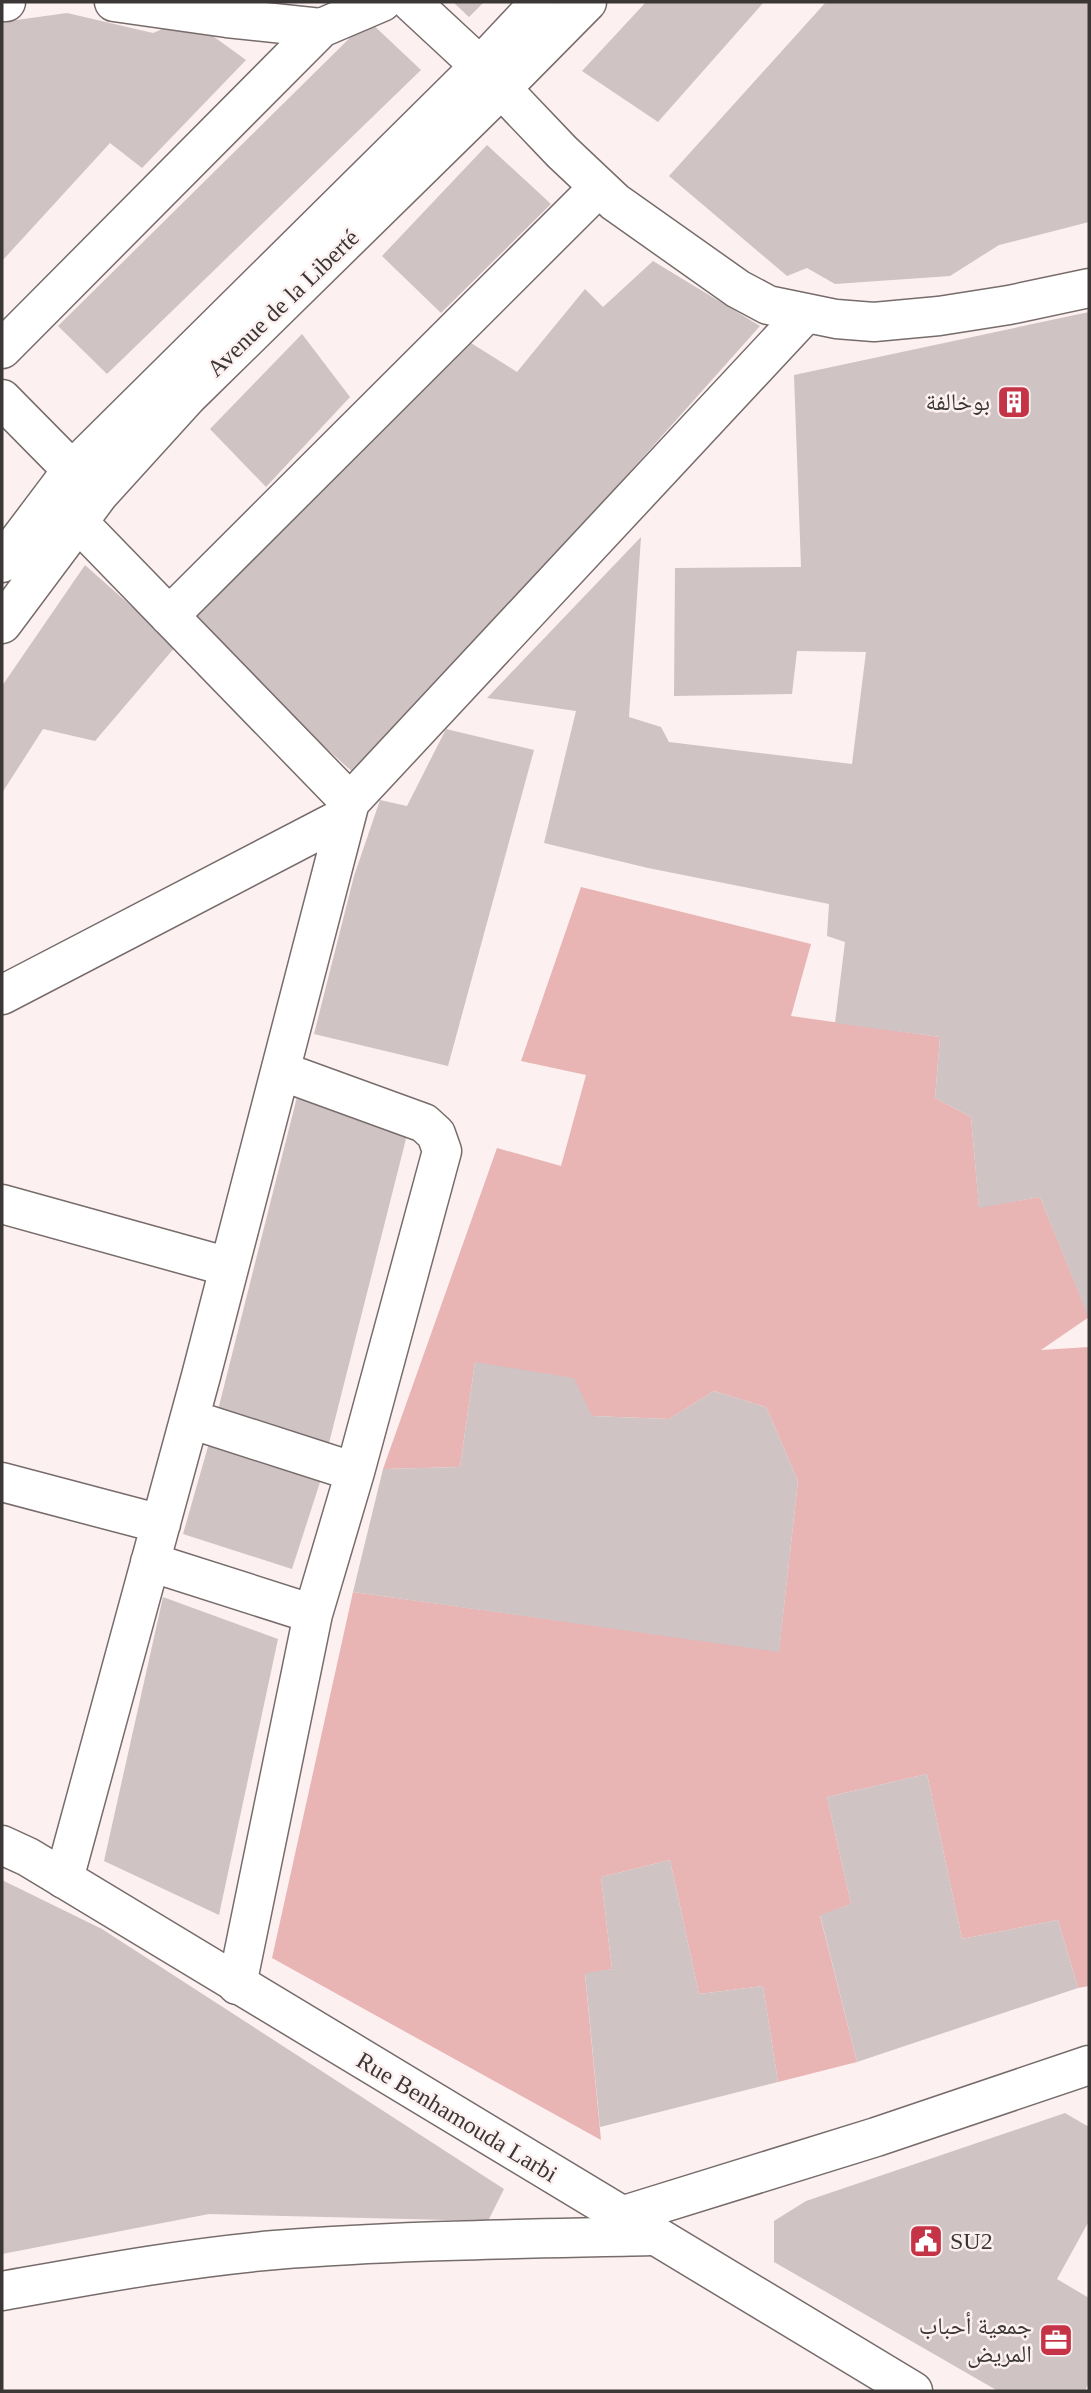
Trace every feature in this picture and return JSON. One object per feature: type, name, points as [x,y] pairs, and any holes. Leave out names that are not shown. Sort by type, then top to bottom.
[{"type":"street","points":[[114,2],[321,28]]},
{"type":"street","points":[[2,349],[321,28],[382,2]]},
{"type":"street","points":[[411,2],[491,77],[562,152],[615,202],[738,289],[768,305],[805,314],[874,322],[939,316],[1009,305],[1089,288]]},
{"type":"street","name":"Avenue de la Liberté","points":[[491,77],[540,2]]},
{"type":"street","name":"Avenue de la Liberté","points":[[2,563],[83,496],[491,77],[587,2]]},
{"type":"street","points":[[169,616],[599,187]]},
{"type":"street","points":[[2,995],[348,809],[805,314]]},
{"type":"street","points":[[2,399],[83,496],[169,616],[348,809]]},
{"type":"street","name":"Avenue de la Liberté","points":[[2,624],[83,496]]},
{"type":"street","points":[[64,1879],[190,1419],[348,809]]},
{"type":"street","points":[[237,1985],[313,1614],[355,1472],[442,1151],[436,1134],[424,1123],[281,1071]]},
{"type":"street","points":[[2,1204],[229,1267]]},
{"type":"street","points":[[190,1419],[355,1472]]},
{"type":"street","points":[[2,1482],[161,1524]]},
{"type":"street","points":[[150,1562],[313,1614]]},
{"type":"street","name":"Rue Benhamouda Larbi","points":[[2,1844],[912,2391]]},
{"type":"street","points":[[2,2291],[273,2250],[446,2241],[636,2226],[876,2137],[1089,2065]]},
{"type":"shaded area","points":[[581,887],[811,944],[791,1016],[940,1037],[935,1098],[971,1117],[979,1207],[1040,1197],[1089,1317],[1041,1350],[1089,1347],[1089,1986],[1078,1988],[1058,1920],[962,1939],[927,1774],[827,1797],[851,1904],[820,1916],[857,2062],[778,2082],[763,1986],[699,1994],[670,1860],[601,1877],[612,1969],[585,1974],[601,2140],[272,1958],[353,1592],[779,1651],[798,1481],[766,1407],[714,1391],[669,1419],[592,1416],[475,1362],[460,1467],[383,1469],[497,1148],[561,1166],[586,1075],[521,1061]]},
{"type":"building","points":[[453,2],[484,2],[469,17]]},
{"type":"building","points":[[646,2],[764,2],[658,122],[582,71]]},
{"type":"building","points":[[826,2],[1089,2],[1089,222],[999,245],[950,276],[835,284],[807,268],[787,276],[669,176]]},
{"type":"building","points":[[67,13],[153,33],[188,18],[246,60],[142,168],[110,143],[2,261],[2,22]]},
{"type":"building","points":[[368,20],[421,70],[107,374],[58,326]]},
{"type":"building","points":[[487,145],[551,204],[441,313],[382,256]]},
{"type":"building","points":[[653,261],[760,326],[358,777],[184,619],[463,338],[517,372],[585,289],[603,307]]},
{"type":"building","points":[[1089,312],[1089,1318],[1040,1197],[979,1208],[971,1117],[935,1098],[940,1037],[835,1023],[845,942],[827,936],[829,904],[648,868],[544,843],[576,711],[487,698],[641,537],[629,717],[661,727],[669,742],[852,764],[866,652],[797,651],[792,694],[674,696],[675,568],[801,567],[794,375]]},
{"type":"building","points":[[302,334],[350,397],[266,487],[210,429]]},
{"type":"building","points":[[85,565],[176,646],[95,741],[43,729],[2,793],[2,686]]},
{"type":"building","points":[[446,729],[534,750],[448,1066],[314,1034],[354,876],[380,800],[407,806]]},
{"type":"building","points":[[299,1089],[409,1127],[327,1451],[217,1414]]},
{"type":"building","points":[[475,1362],[574,1378],[592,1416],[669,1419],[714,1391],[766,1407],[798,1481],[779,1652],[353,1592],[383,1469],[460,1467]]},
{"type":"building","points":[[211,1436],[322,1476],[292,1569],[183,1534]]},
{"type":"building","points":[[163,1597],[278,1639],[219,1915],[104,1861]]},
{"type":"building","points":[[927,1774],[962,1939],[1058,1920],[1078,1988],[857,2062],[820,1915],[851,1904],[827,1797]]},
{"type":"building","points":[[670,1860],[699,1994],[763,1986],[778,2082],[600,2127],[585,1973],[612,1969],[601,1877]]},
{"type":"building","points":[[2,1880],[102,1929],[504,2189],[488,2221],[209,2214],[2,2254]]},
{"type":"building","name":"SU2","points":[[1065,2113],[1089,2127],[1089,2221],[1057,2279],[1089,2298],[1089,2382],[1085,2391],[998,2391],[774,2262],[774,2221],[806,2201]]},
{"type":"place","name":"بوخالفة","points":[[1014,402]]},
{"type":"place","name":"SU2","points":[[926,2241]]},
{"type":"place","name":"جمعية أحباب المريض","points":[[1056,2340]]}]
